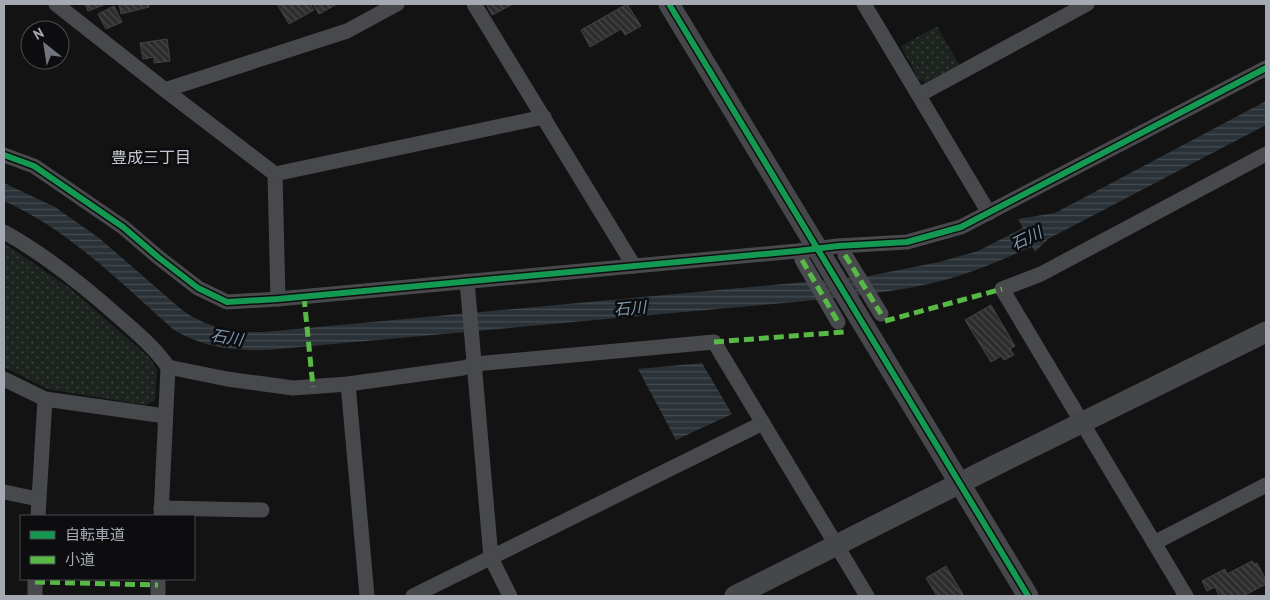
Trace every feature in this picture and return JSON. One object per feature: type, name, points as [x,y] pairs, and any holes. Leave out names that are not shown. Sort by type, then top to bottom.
[{"type":"street","points":[[56,4],[275,174],[544,118]]},
{"type":"street","points":[[165,90],[347,31],[397,4]]},
{"type":"street","points":[[474,4],[634,266]]},
{"type":"street","points":[[669,4],[809,254],[838,322]]},
{"type":"street","points":[[864,4],[989,213]]},
{"type":"street","points":[[919,95],[1087,4]]},
{"type":"street","points":[[4,155],[34,166],[99,210],[198,288],[227,302],[278,299],[797,251],[809,254],[906,242],[961,227],[1266,68]]},
{"type":"street","points":[[1186,596],[1002,289],[1041,274],[1266,154]]},
{"type":"street","points":[[275,174],[278,299]]},
{"type":"street","points":[[4,232],[24,243],[86,288],[157,351],[168,367],[161,512],[262,510]]},
{"type":"street","points":[[809,254],[858,316],[1028,596]]},
{"type":"street","points":[[845,255],[881,314]]},
{"type":"street","points":[[467,281],[490,558],[510,596]]},
{"type":"street","points":[[735,596],[1266,332]]},
{"type":"street","points":[[168,367],[227,379],[293,388],[348,384],[463,368],[474,360],[714,342],[867,596]]},
{"type":"street","points":[[4,379],[45,398],[165,416]]},
{"type":"street","points":[[348,384],[367,596]]},
{"type":"street","points":[[38,515],[45,398]]},
{"type":"street","points":[[413,596],[763,423]]},
{"type":"street","points":[[1154,543],[1266,485]]},
{"type":"street","points":[[4,492],[38,499]]},
{"type":"street","points":[[35,580],[35,596]]},
{"type":"street","points":[[158,580],[158,596]]},
{"type":"shaded area","points":[[937,26],[959,65],[926,82],[919,80],[901,46]]},
{"type":"shaded area","points":[[4,243],[71,289],[150,358],[157,370],[155,400],[146,405],[47,389],[4,367]]},
{"type":"water","name":"石川","points":[[1266,101],[1266,125],[1048,239],[1035,252],[1032,247],[981,268],[941,281],[878,293],[795,302],[267,350],[242,350],[219,347],[185,336],[174,330],[114,276],[72,242],[28,213],[4,201],[4,183],[55,207],[99,238],[182,310],[201,321],[221,328],[242,332],[264,332],[869,276],[939,262],[978,251],[1023,228],[1018,219],[1055,213]]},
{"type":"water","points":[[702,363],[732,414],[676,440],[638,369]]},
{"type":"building","points":[[85,4],[106,4],[88,11]]},
{"type":"building","points":[[119,4],[149,4],[149,7],[121,14]]},
{"type":"building","points":[[277,4],[310,4],[314,10],[289,24]]},
{"type":"building","points":[[313,4],[337,4],[319,14]]},
{"type":"building","points":[[486,4],[513,4],[492,15]]},
{"type":"building","points":[[627,4],[641,26],[625,35],[621,29],[590,47],[581,30]]},
{"type":"building","points":[[114,6],[122,22],[106,29],[98,14]]},
{"type":"building","points":[[167,39],[170,61],[154,63],[154,57],[143,59],[140,43]]},
{"type":"building","points":[[991,305],[1015,346],[1010,349],[1014,355],[1004,360],[1001,356],[991,362],[965,320]]},
{"type":"building","points":[[1252,561],[1254,564],[1257,563],[1266,580],[1266,584],[1243,596],[1219,596],[1215,587],[1207,591],[1202,581],[1225,569],[1227,574]]},
{"type":"building","points":[[946,566],[964,596],[937,596],[926,578]]},
{"type":"marked path","points":[[845,255],[881,314]]},
{"type":"marked path","points":[[802,260],[838,322]]},
{"type":"marked path","points":[[885,321],[1002,289]]},
{"type":"marked path","points":[[304,297],[313,387]]},
{"type":"marked path","points":[[714,342],[844,332]]},
{"type":"marked path","points":[[35,582],[158,585]]},
{"type":"cycle path","points":[[669,4],[1028,596]]},
{"type":"cycle path","points":[[4,155],[34,166],[123,227],[198,288],[227,302],[278,299],[838,246],[907,242],[961,227],[1266,68]]},
{"type":"district","name":"豊成三丁目","points":[[151,157]]}]
